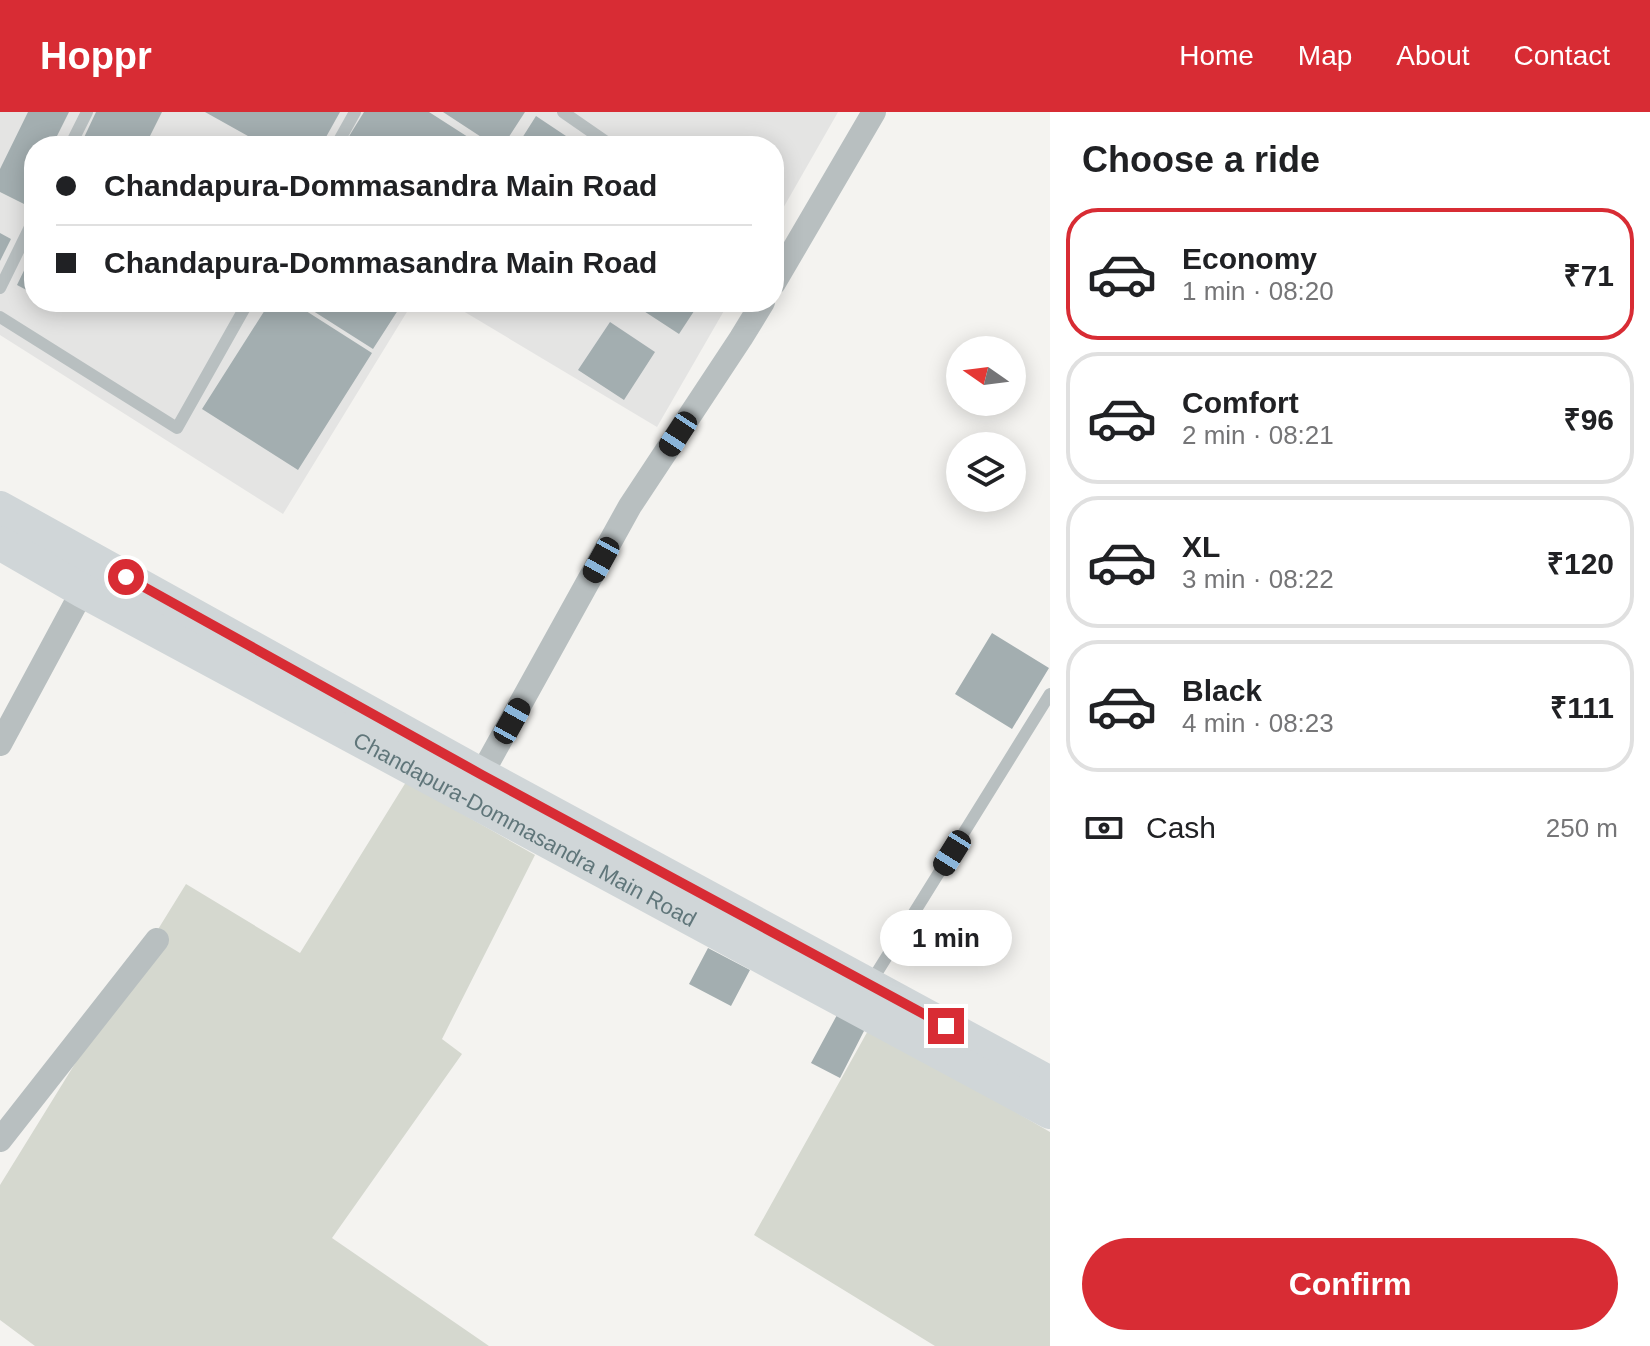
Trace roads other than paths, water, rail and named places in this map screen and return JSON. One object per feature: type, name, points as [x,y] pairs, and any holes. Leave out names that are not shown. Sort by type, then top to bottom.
[{"type":"main road","name":"Chandapura-Dommasandra Main Road","points":[[0,508],[91,576],[474,786],[1050,1112]]},
{"type":"main road","name":"Chandapura-Dommasandra Main Road","points":[[0,543],[91,576]]},
{"type":"main road","name":"Chandapura-Dommasandra Main Road","points":[[474,786],[869,985],[1050,1083]]},
{"type":"street","points":[[784,258],[874,112]]},
{"type":"street","points":[[474,786],[630,506],[757,312]]},
{"type":"street","points":[[0,744],[91,576]]},
{"type":"street","points":[[0,1140],[157,940]]},
{"type":"lane","points":[[75,136],[87,112]]},
{"type":"lane","points":[[342,136],[355,112]]},
{"type":"lane","points":[[563,112],[598,136]]},
{"type":"lane","points":[[0,288],[24,239]]},
{"type":"lane","points":[[0,317],[177,428],[242,312]]},
{"type":"lane","points":[[869,985],[1050,694]]}]
